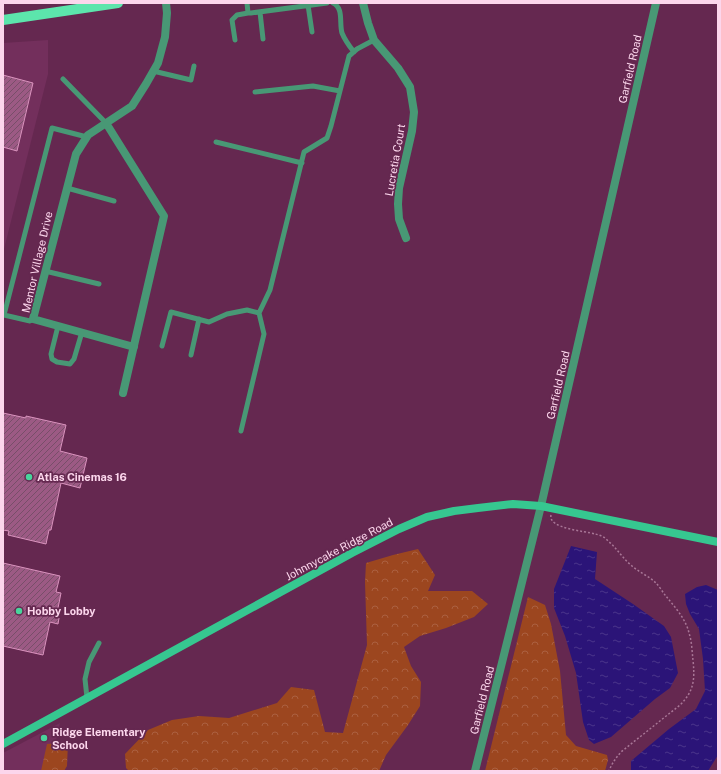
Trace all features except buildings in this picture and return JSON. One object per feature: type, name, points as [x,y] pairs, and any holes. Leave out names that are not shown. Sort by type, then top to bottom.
[{"type":"main road","points":[[3,20],[92,5],[118,3]]},
{"type":"main road","name":"Johnnycake Ridge Road","points":[[3,744],[399,528],[427,517],[454,511],[513,504],[541,506],[718,542]]},
{"type":"street","name":"Mentor Village Drive","points":[[134,347],[33,318],[76,154],[88,135],[132,106],[158,63],[165,38],[167,13],[166,3]]},
{"type":"street","name":"Lucretia Court","points":[[364,3],[368,23],[374,40],[398,68],[410,87],[414,112],[412,131],[399,188],[398,204],[399,219],[406,238]]},
{"type":"street","name":"Garfield Road","points":[[475,771],[541,506],[656,3]]},
{"type":"street","points":[[106,123],[164,216],[123,393]]},
{"type":"lane","points":[[247,3],[248,13]]},
{"type":"lane","points":[[235,40],[232,20],[237,16],[248,13],[328,3]]},
{"type":"lane","points":[[333,3],[337,5],[340,13],[342,33],[354,52]]},
{"type":"lane","points":[[308,5],[312,32]]},
{"type":"lane","points":[[260,12],[263,39]]},
{"type":"lane","points":[[241,431],[264,334],[259,312],[270,290],[304,152],[327,138],[349,56],[357,49],[374,40]]},
{"type":"lane","points":[[153,71],[191,80],[194,66]]},
{"type":"lane","points":[[63,79],[106,123]]},
{"type":"lane","points":[[255,92],[314,86],[340,91]]},
{"type":"lane","points":[[33,318],[30,320],[3,316],[52,128],[87,137]]},
{"type":"lane","points":[[216,142],[302,163]]},
{"type":"lane","points":[[67,188],[114,201]]},
{"type":"lane","points":[[45,271],[99,284]]},
{"type":"lane","points":[[162,346],[171,312],[209,322],[227,314],[247,310],[259,312]]},
{"type":"lane","points":[[191,354],[199,319]]},
{"type":"lane","points":[[58,326],[51,354],[52,359],[57,362],[70,364],[74,359],[82,332]]},
{"type":"lane","points":[[87,698],[85,679],[89,662],[99,643]]},
{"type":"path","points":[[552,508],[550,518],[557,525],[601,536],[608,540],[632,567],[656,582],[680,615],[689,633],[692,648],[694,675],[691,690],[680,705],[621,752],[614,760],[610,771]]},
{"type":"shaded area","points":[[48,40],[48,74],[3,253],[3,43]]},
{"type":"shaded area","name":"Ridge Elementary School","points":[[60,723],[49,771],[3,771],[3,753]]},
{"type":"green space","points":[[418,549],[435,575],[428,591],[472,591],[488,604],[474,617],[420,636],[404,647],[411,666],[421,682],[420,706],[386,755],[379,771],[129,771],[126,768],[125,754],[148,730],[172,720],[199,716],[229,718],[277,703],[291,687],[314,690],[325,732],[343,733],[367,645],[365,582],[366,563]]},
{"type":"green space","points":[[528,597],[545,605],[551,624],[560,671],[566,735],[576,746],[607,755],[608,760],[605,771],[485,771]]},
{"type":"green space","points":[[68,742],[67,766],[64,771],[41,771],[47,744]]},
{"type":"water","points":[[571,546],[597,552],[595,579],[664,626],[671,637],[678,673],[670,688],[611,737],[594,744],[589,740],[583,722],[576,673],[565,636],[554,608],[554,589]]},
{"type":"water","points":[[706,585],[718,590],[718,755],[708,771],[631,771],[631,761],[669,729],[696,709],[705,691],[699,629],[686,604],[685,594],[697,587]]},
{"type":"place","name":"Atlas Cinemas 16","points":[[29,477]]},
{"type":"place","name":"Hobby Lobby","points":[[19,611]]},
{"type":"place","name":"Ridge Elementary School","points":[[44,738]]}]
